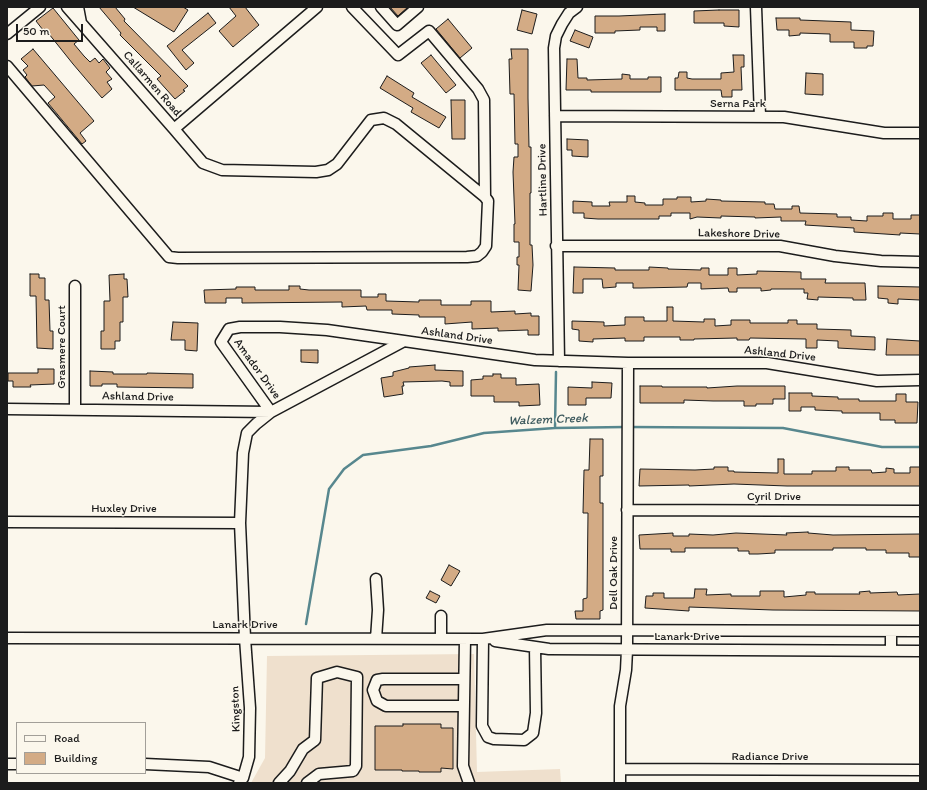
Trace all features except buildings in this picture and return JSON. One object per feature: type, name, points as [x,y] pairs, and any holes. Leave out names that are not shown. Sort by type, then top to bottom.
[{"type":"street","points":[[7,34],[40,7]]},
{"type":"street","name":"Callarmen Road","points":[[67,7],[203,163],[222,170],[316,172],[328,170],[337,164],[371,120],[384,118],[396,124],[485,197]]},
{"type":"street","points":[[78,7],[81,23]]},
{"type":"street","points":[[174,129],[317,7]]},
{"type":"street","points":[[7,66],[169,257],[477,256],[486,246],[488,201],[485,197],[484,100],[478,89],[429,31],[398,55],[352,7]]},
{"type":"street","points":[[381,7],[397,25],[418,7]]},
{"type":"street","name":"Hartline Drive","points":[[560,361],[556,246],[554,48],[556,36],[562,24],[569,13],[577,7]]},
{"type":"street","points":[[756,7],[760,117]]},
{"type":"street","name":"Serna Park","points":[[555,116],[784,117],[884,133],[920,133]]},
{"type":"street","name":"Lakeshore Drive","points":[[556,246],[780,246],[835,256],[881,261],[920,262]]},
{"type":"street","name":"Grasmere Court","points":[[75,286],[75,409]]},
{"type":"street","name":"Amador Drive","points":[[245,638],[240,523],[243,453],[247,433],[271,412],[221,342],[229,329],[240,327],[327,330],[404,341]]},
{"type":"street","name":"Ashland Drive","points":[[7,409],[271,412],[404,341],[535,360],[628,363],[767,363],[878,381],[920,380]]},
{"type":"street","name":"Dell Oak Drive","points":[[620,783],[620,706],[626,670],[627,650],[628,363]]},
{"type":"street","name":"Cyril Drive","points":[[627,510],[920,510]]},
{"type":"street","name":"Huxley Drive","points":[[7,522],[240,523]]},
{"type":"street","points":[[376,579],[378,610],[376,639]]},
{"type":"street","points":[[441,616],[441,639]]},
{"type":"street","name":"Lanark Drive","points":[[7,638],[483,639],[547,630],[920,631]]},
{"type":"street","points":[[891,631],[891,651]]},
{"type":"street","name":"Kingston","points":[[241,780],[249,757],[250,708],[245,638]]},
{"type":"street","points":[[465,639],[463,766],[469,783]]},
{"type":"street","points":[[483,639],[482,726],[488,737],[494,739],[524,740],[533,732],[536,713],[535,647]]},
{"type":"street","name":"Lanark Drive","points":[[483,639],[549,649],[920,651]]},
{"type":"street","points":[[279,783],[290,771],[304,749],[315,740],[317,678],[337,672],[357,677],[356,766],[353,771],[319,774],[307,783]]},
{"type":"street","points":[[464,678],[383,678],[377,680],[373,690],[377,701],[386,706],[464,706]]},
{"type":"street","points":[[146,764],[209,767],[241,780]]},
{"type":"street","name":"Radiance Drive","points":[[620,769],[920,770]]},
{"type":"shaded area","points":[[474,654],[477,772],[560,769],[561,783],[251,783],[265,758],[267,656]]},
{"type":"waterway","points":[[555,428],[556,372]]},
{"type":"waterway","name":"Walzem Creek","points":[[306,624],[329,489],[344,469],[363,455],[431,446],[484,433],[555,428],[625,427]]},
{"type":"waterway","name":"Walzem Creek","points":[[630,427],[783,428],[882,447],[920,447]]}]
